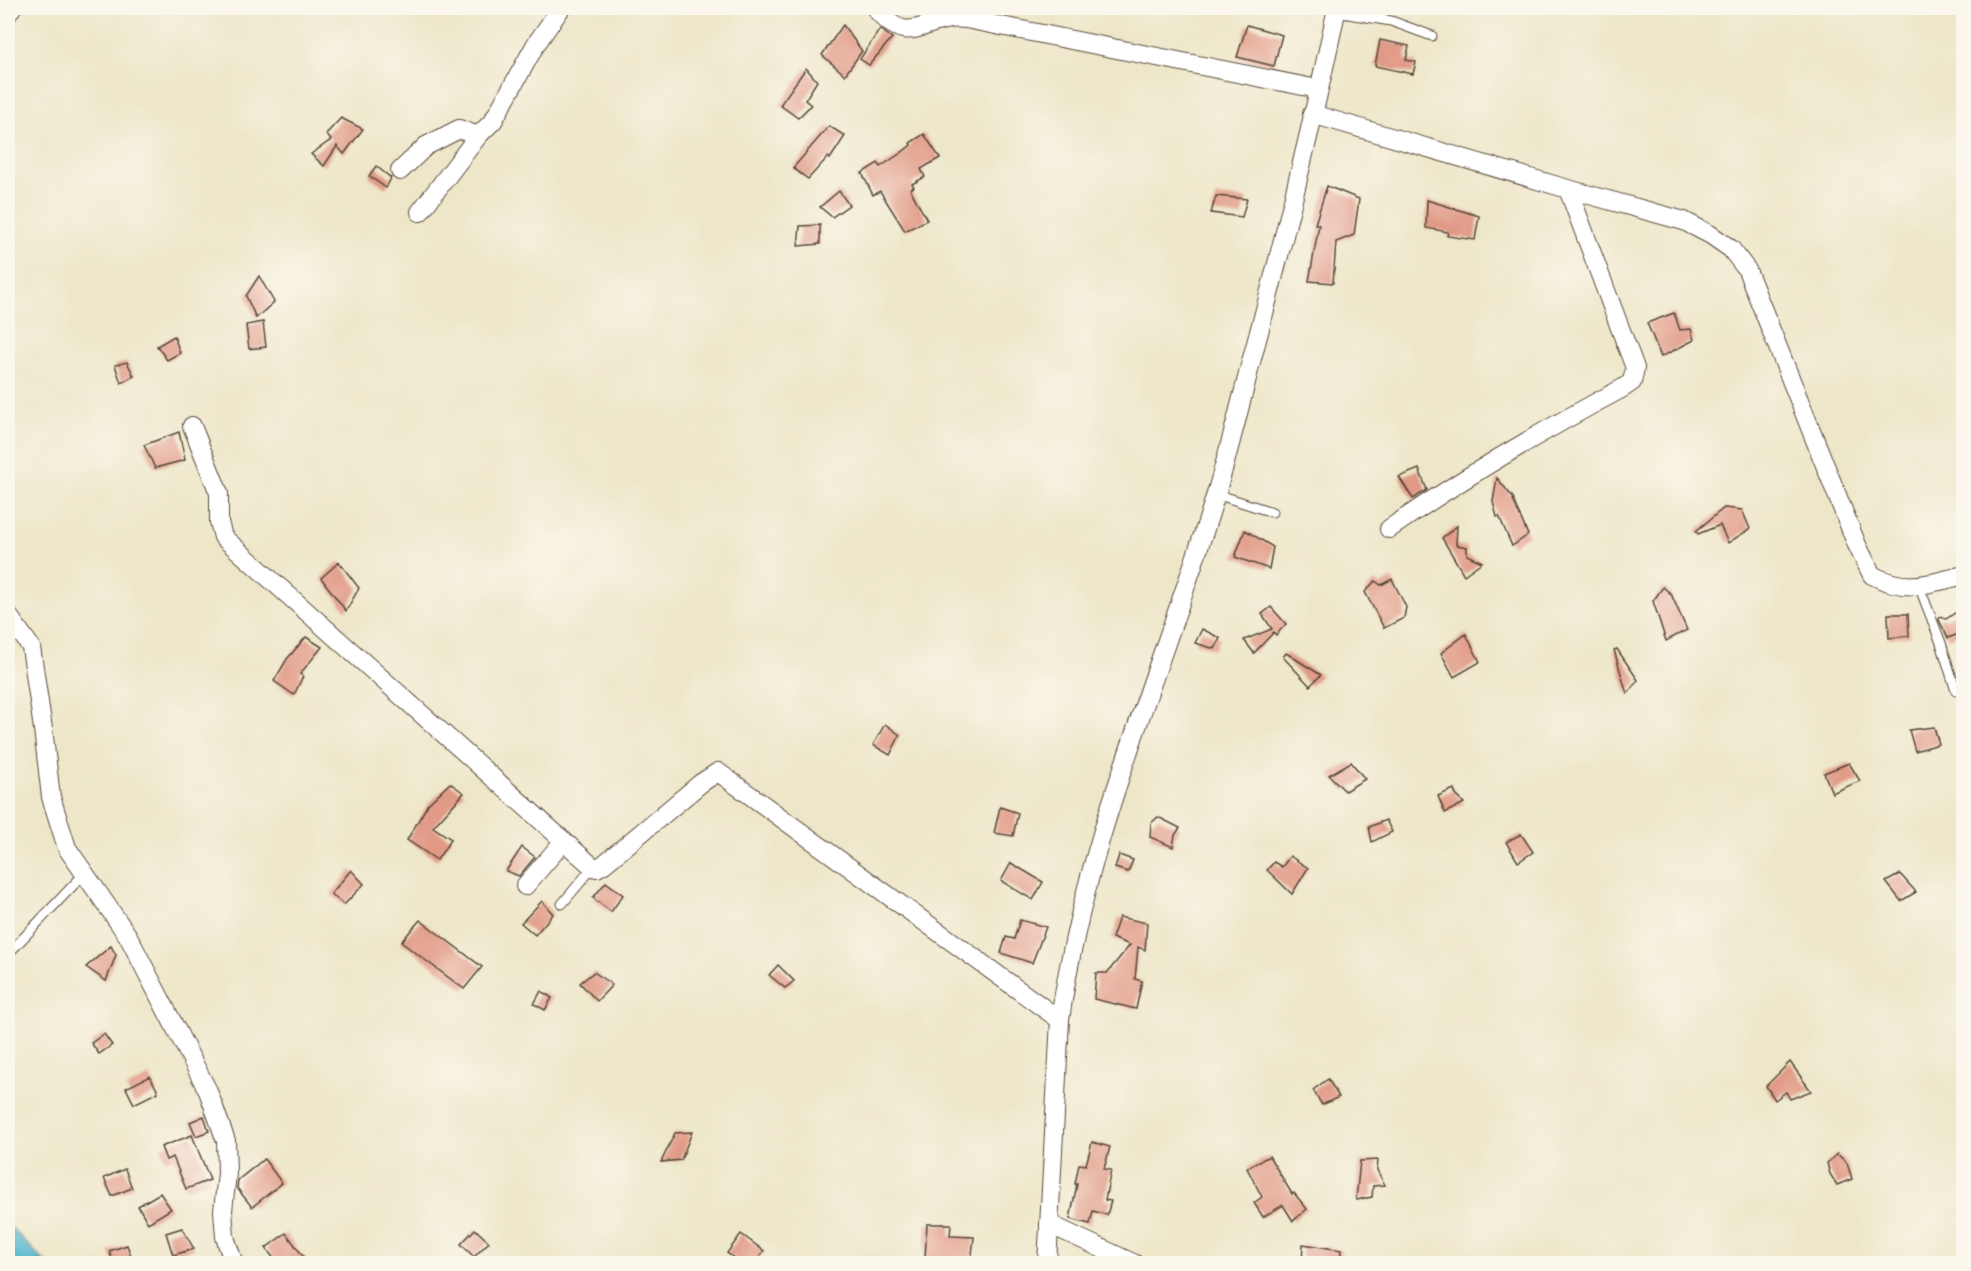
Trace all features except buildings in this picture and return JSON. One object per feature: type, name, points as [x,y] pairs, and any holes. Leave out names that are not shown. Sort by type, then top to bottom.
[{"type":"street","points":[[420,212],[478,136],[493,121],[536,44],[561,8]]},
{"type":"street","points":[[874,8],[893,27],[903,31],[918,29],[944,18],[966,19],[1318,89]]},
{"type":"street","points":[[1047,1263],[1060,1020],[1065,980],[1097,852],[1216,494],[1285,236],[1336,10]]},
{"type":"street","points":[[1312,114],[1568,189],[1684,220],[1731,249],[1747,270],[1857,545],[1872,575],[1900,586],[1919,586],[1964,575]]},
{"type":"street","points":[[400,171],[426,146],[459,129],[478,136]]},
{"type":"street","points":[[1389,529],[1435,497],[1522,444],[1632,382],[1635,368],[1568,189]]},
{"type":"street","points":[[192,426],[219,493],[219,522],[223,537],[593,867],[597,868],[604,864],[701,783],[718,772],[1060,1020]]},
{"type":"street","points":[[8,615],[31,647],[51,796],[67,848],[128,936],[208,1091],[226,1141],[227,1173],[223,1211],[225,1237],[234,1263]]},
{"type":"street","points":[[525,886],[563,842]]},
{"type":"street","points":[[1049,1224],[1135,1263]]},
{"type":"lane","points":[[8,22],[17,8]]},
{"type":"lane","points":[[1336,10],[1391,21],[1432,36]]},
{"type":"lane","points":[[1216,494],[1272,512]]},
{"type":"lane","points":[[1919,586],[1941,643],[1956,691]]},
{"type":"lane","points":[[562,904],[593,867]]},
{"type":"lane","points":[[8,954],[84,874]]},
{"type":"water","points":[[8,1225],[46,1263],[8,1263]]}]
